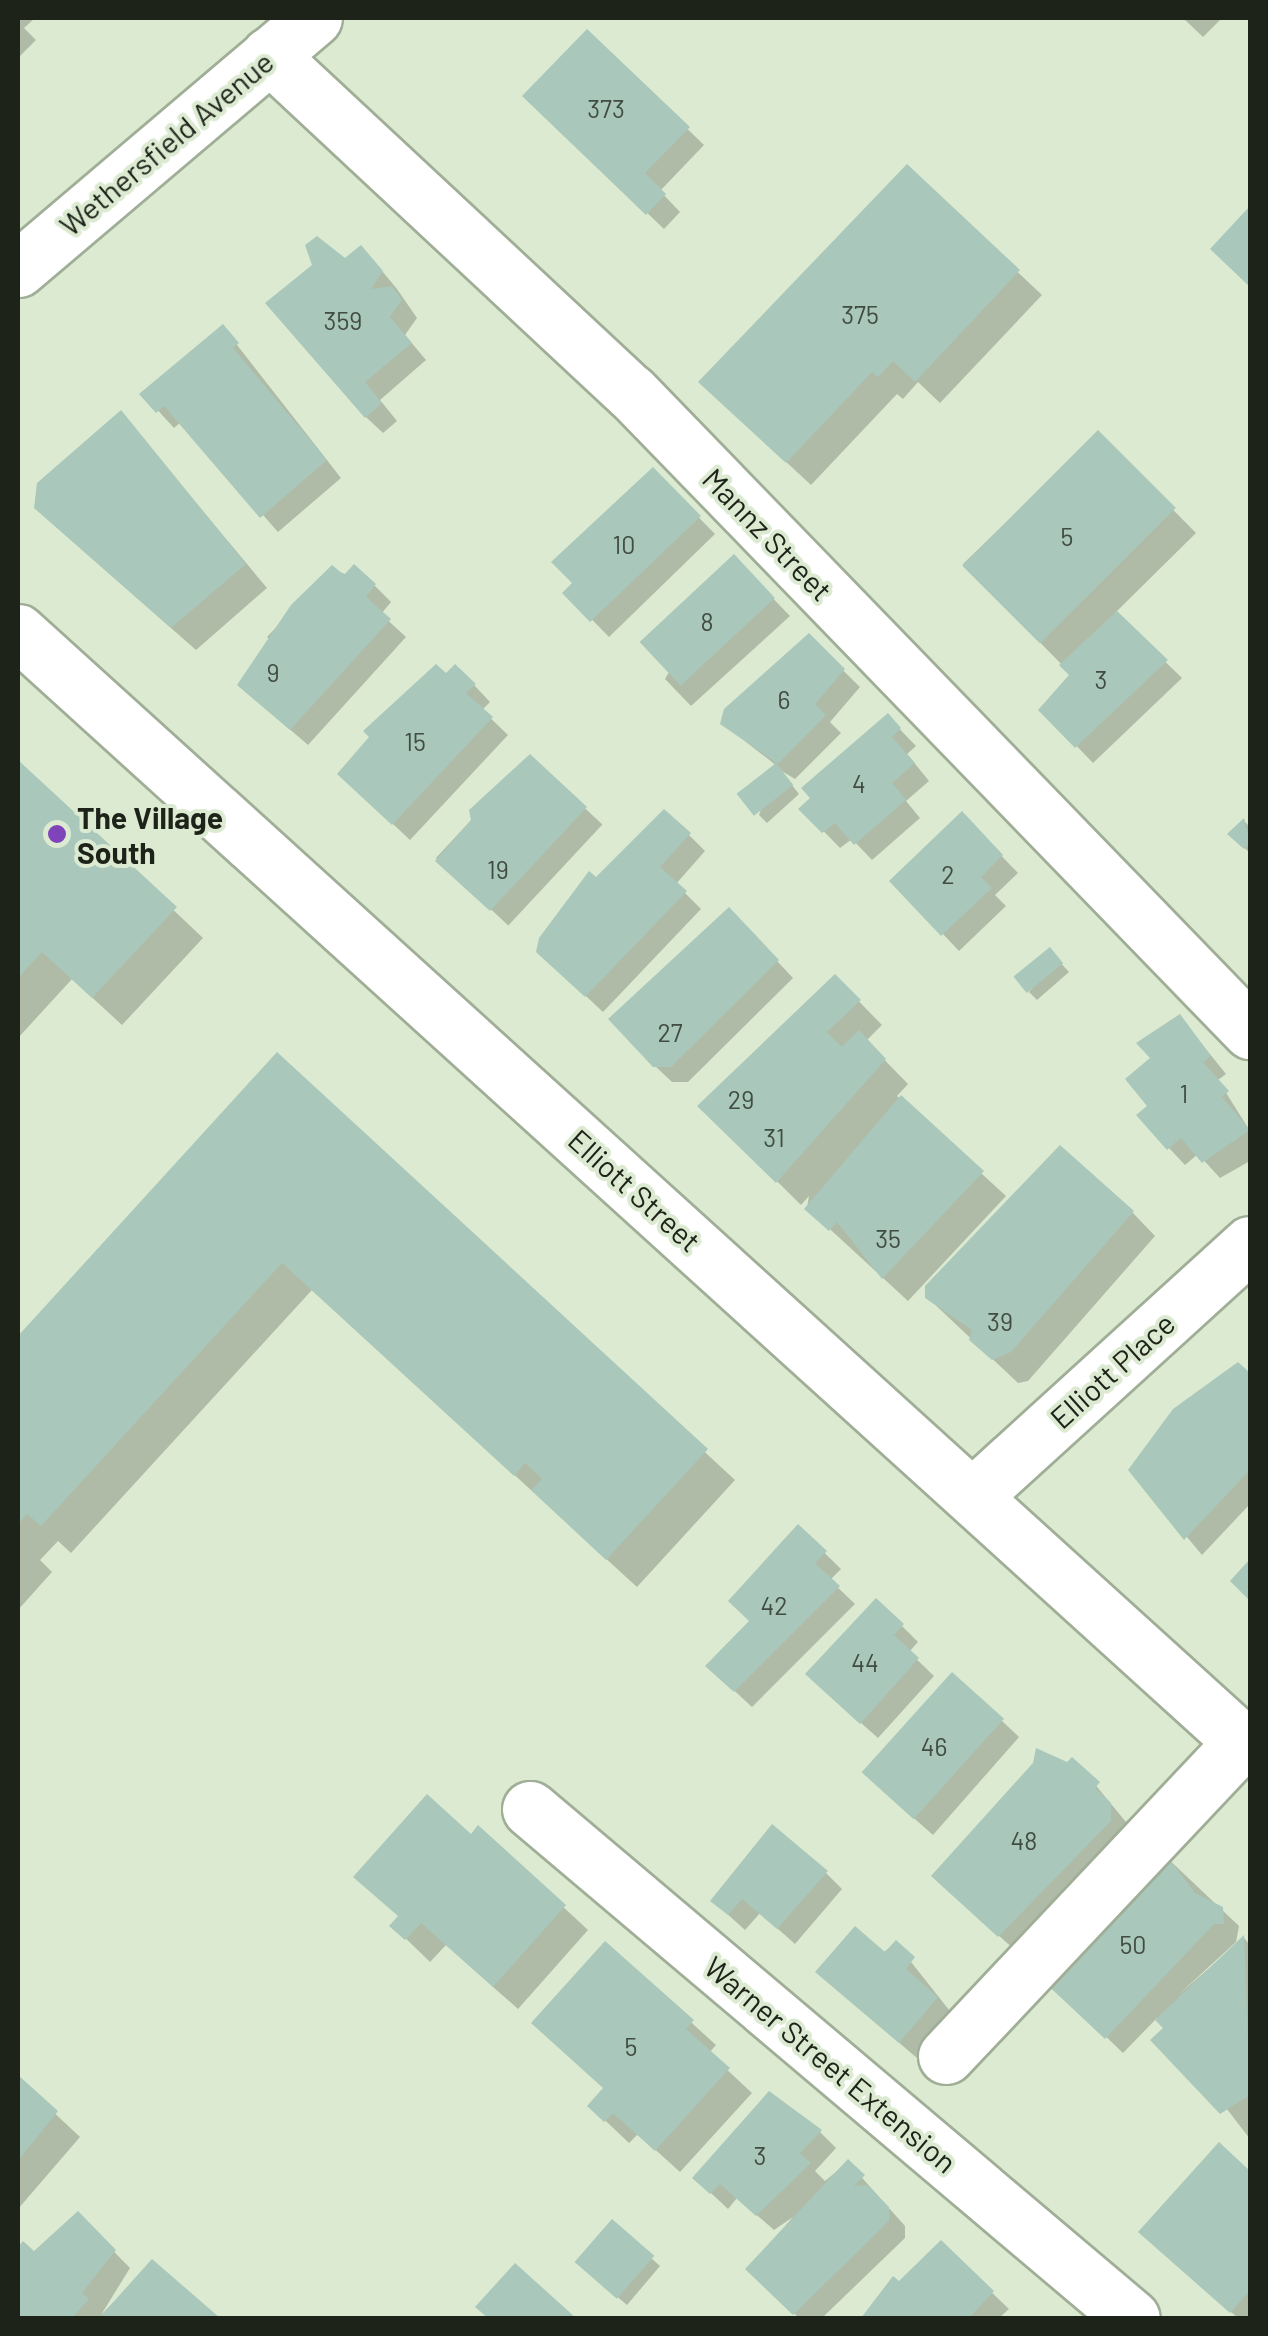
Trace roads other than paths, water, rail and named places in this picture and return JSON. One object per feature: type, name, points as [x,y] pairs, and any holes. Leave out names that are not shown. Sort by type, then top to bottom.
[{"type":"street","name":"Wethersfield Avenue","points":[[18,269],[314,18]]},
{"type":"street","name":"Mannz Street","points":[[269,56],[631,392],[1250,1031]]},
{"type":"street","name":"Elliott Street","points":[[18,632],[1246,1745]]},
{"type":"street","name":"Elliott Place","points":[[974,1495],[1250,1244]]},
{"type":"street","points":[[946,2056],[1246,1745]]},
{"type":"street","name":"Warner Street Extension","points":[[530,1809],[1132,2318]]},
{"type":"place","name":"The Village South","points":[[57,834]]}]
